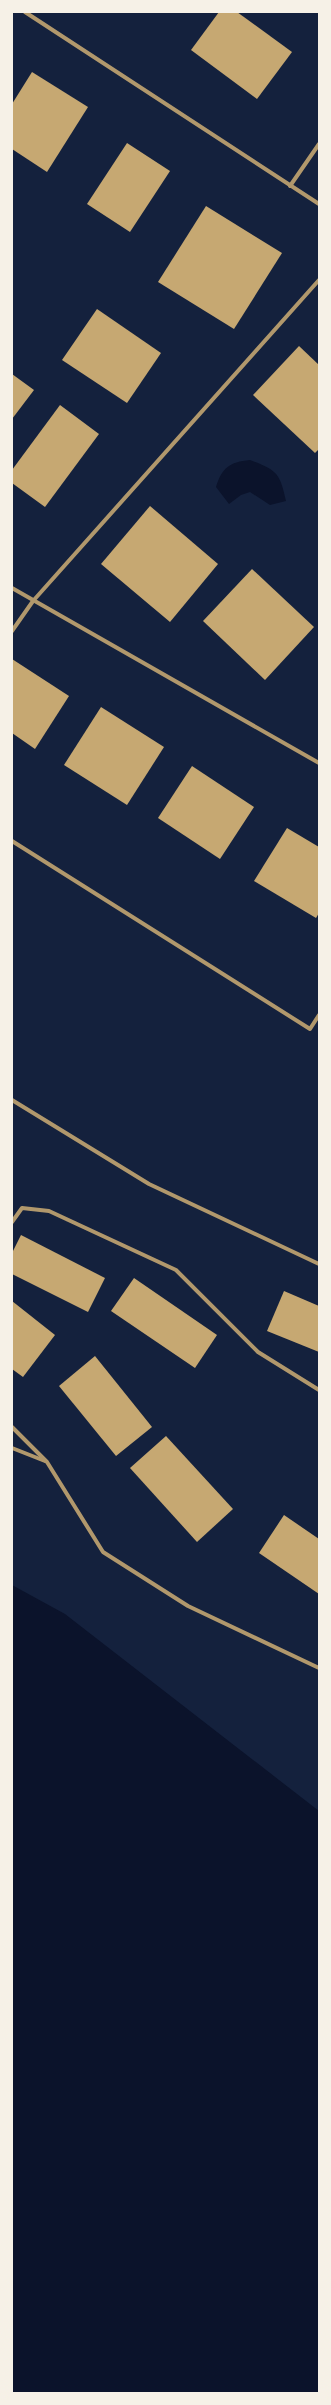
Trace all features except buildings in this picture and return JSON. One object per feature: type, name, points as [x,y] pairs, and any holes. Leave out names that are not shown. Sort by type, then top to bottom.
[{"type":"street","points":[[25,12],[319,204]]},
{"type":"street","points":[[290,186],[319,144]]},
{"type":"street","points":[[12,631],[33,601],[319,280]]},
{"type":"street","points":[[12,588],[319,764]]},
{"type":"street","points":[[12,841],[310,1029],[319,1015]]},
{"type":"street","points":[[12,1100],[149,1184],[319,1264]]},
{"type":"street","points":[[12,1222],[22,1208],[49,1211],[176,1270],[258,1352],[319,1390]]},
{"type":"street","points":[[12,1427],[47,1462],[103,1552],[188,1606],[319,1668]]},
{"type":"street","points":[[12,1448],[47,1462]]},
{"type":"water","points":[[250,460],[272,470],[276,474],[282,484],[286,501],[270,505],[250,492],[241,495],[229,504],[216,487],[218,480],[227,467],[237,462]]},
{"type":"water","points":[[12,1585],[65,1614],[319,1811],[319,2393],[12,2393]]}]
